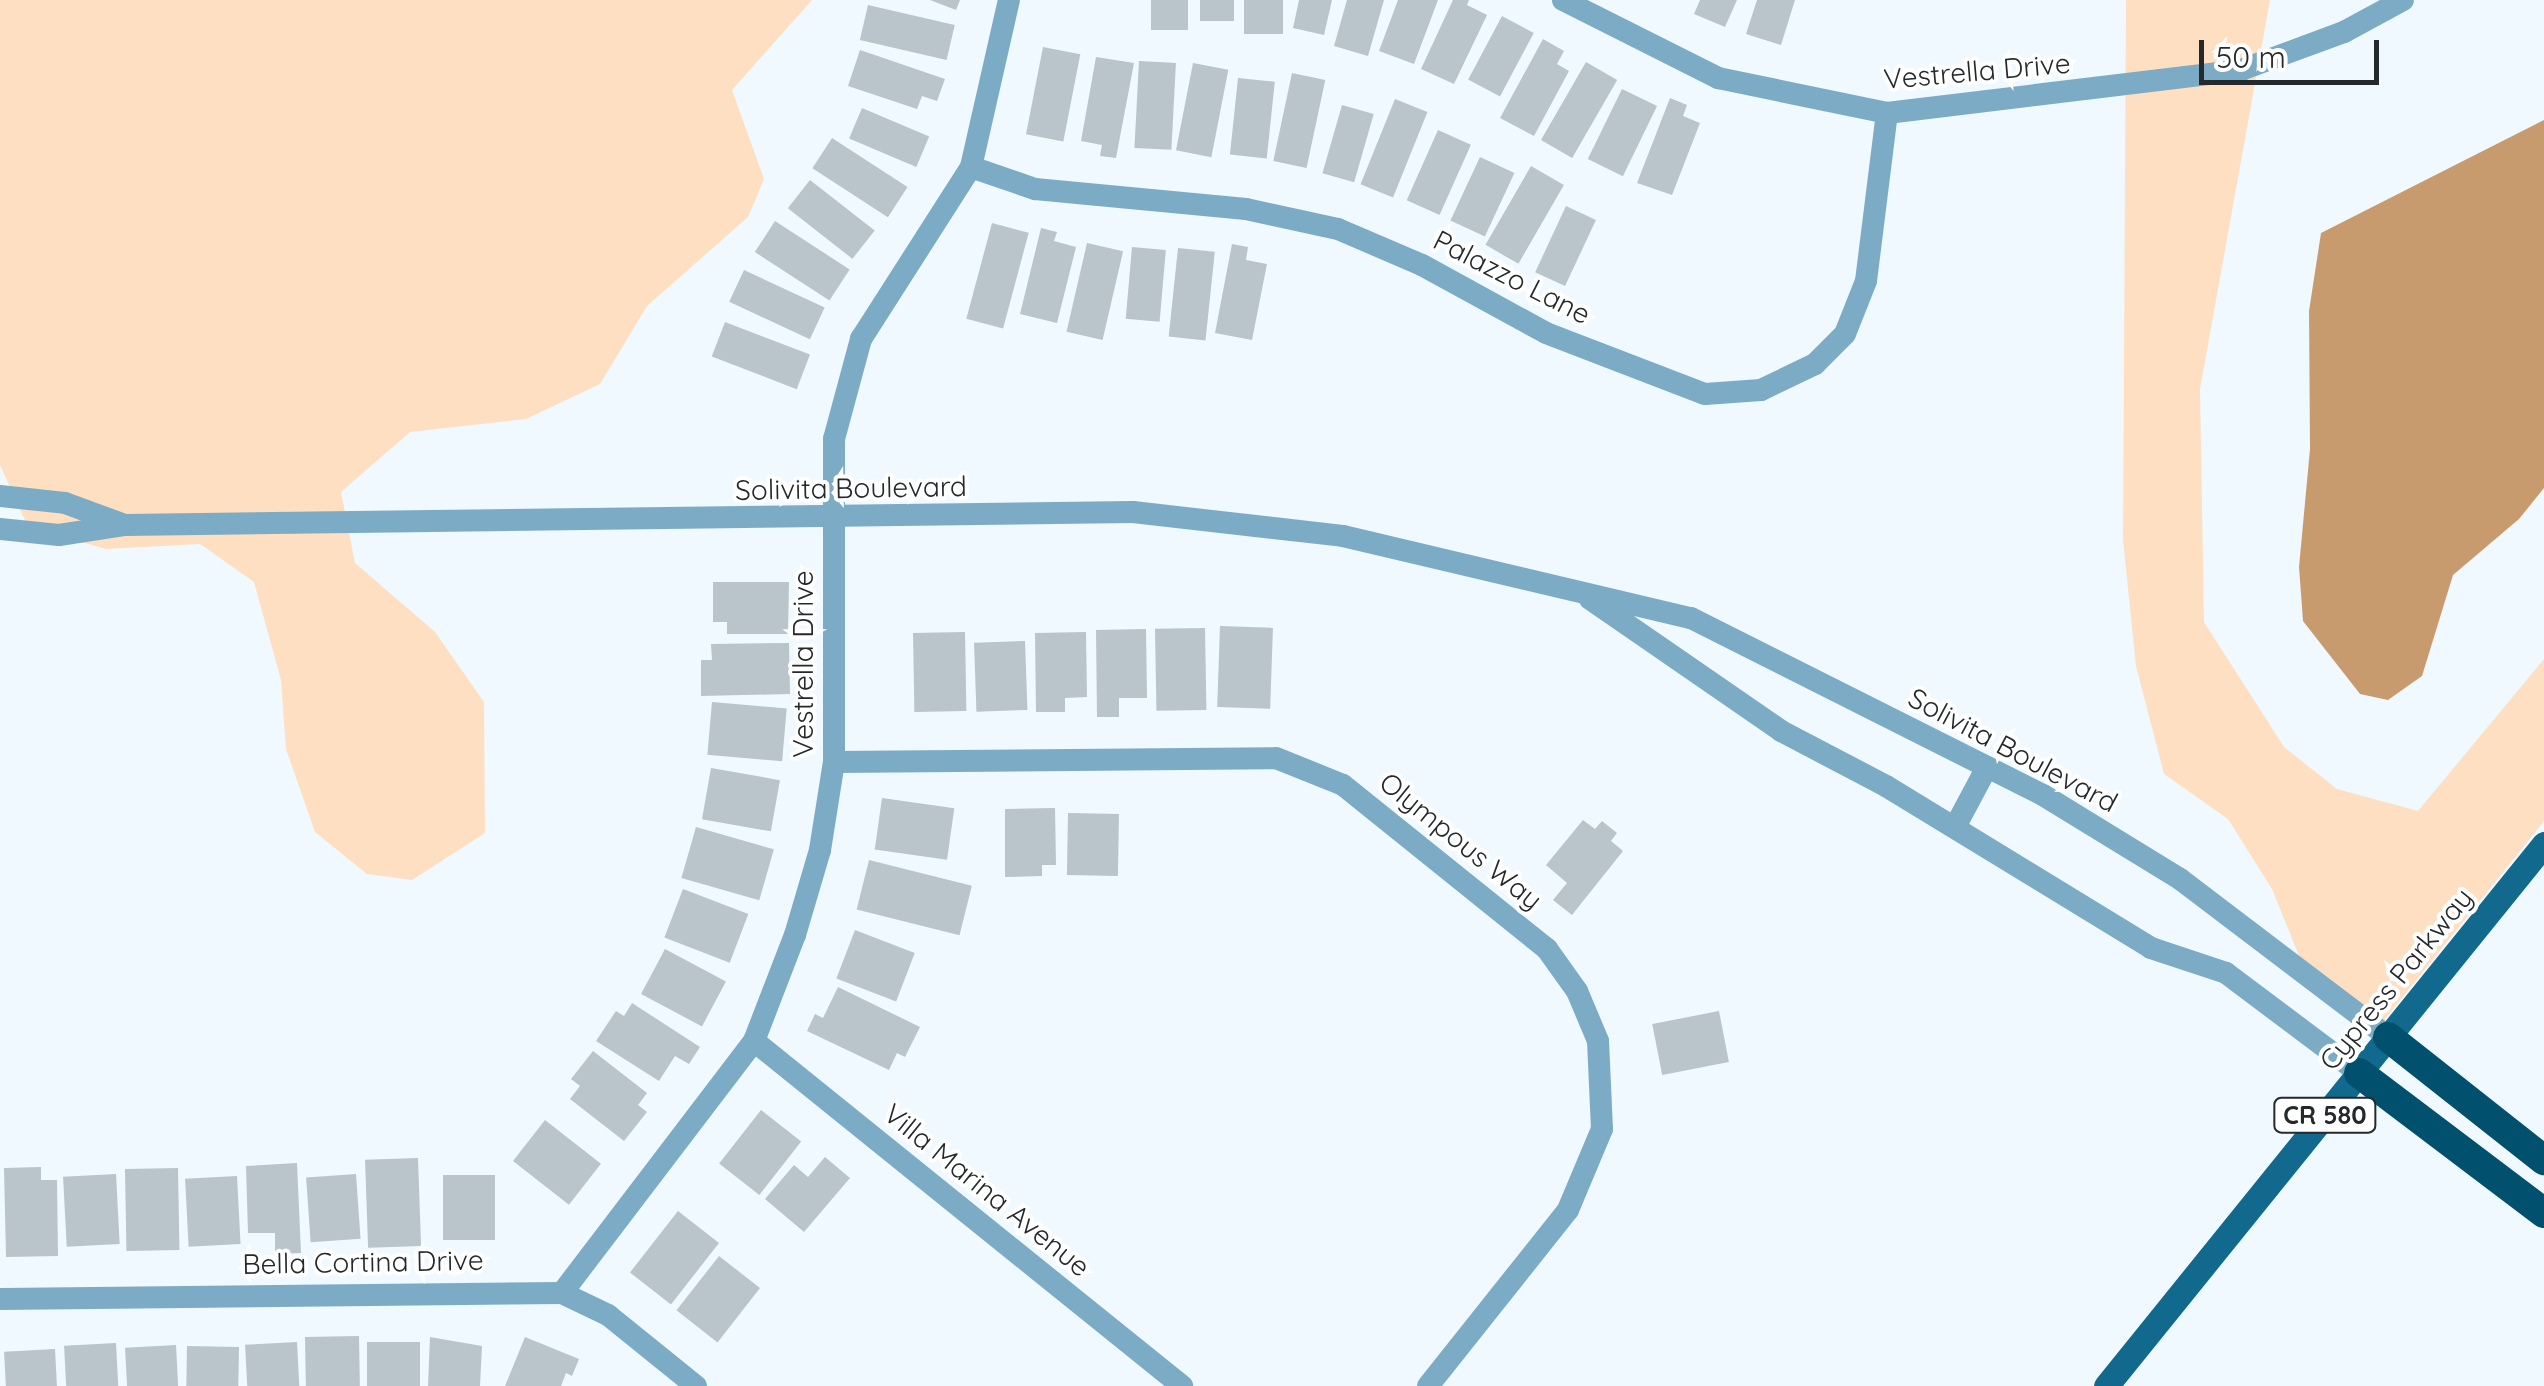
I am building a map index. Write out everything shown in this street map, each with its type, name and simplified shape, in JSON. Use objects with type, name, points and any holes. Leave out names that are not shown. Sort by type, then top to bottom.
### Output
[{"type":"highway","points":[[2388,1037],[2544,1160]]},
{"type":"highway","points":[[2359,1073],[2544,1213]]},
{"type":"main road","name":"Cypress Parkway","points":[[2106,1386],[2544,844]]},
{"type":"street","name":"Vestrella Drive","points":[[562,1292],[754,1040],[820,850],[834,762],[834,438],[861,338],[971,167],[1009,0]]},
{"type":"street","name":"Vestrella Drive","points":[[1563,0],[1718,78],[1887,113],[2241,70],[2344,32],[2403,0]]},
{"type":"street","name":"Palazzo Lane","points":[[971,167],[1035,190],[1246,209],[1338,229],[1422,264],[1546,333],[1705,394],[1724,393],[1779,382],[1815,364],[1845,334],[1866,281],[1887,113]]},
{"type":"street","name":"Solivita Boulevard","points":[[0,496],[65,503],[125,525]]},
{"type":"street","name":"Solivita Boulevard","points":[[0,529],[59,535],[125,525],[1133,512],[1343,536],[1571,586],[1691,618],[1987,766],[2180,879],[2388,1037]]},
{"type":"street","name":"Solivita Boulevard","points":[[1571,586],[1781,731],[1956,827],[2151,948],[2226,972],[2359,1073]]},
{"type":"street","name":"Olympous Way","points":[[834,762],[1276,758],[1344,785],[1547,948],[1577,991],[1598,1041],[1602,1129],[1568,1210],[1428,1386]]},
{"type":"street","points":[[1956,827],[1987,766]]},
{"type":"street","name":"Villa Marina Avenue","points":[[754,1040],[1182,1386]]},
{"type":"street","name":"Bella Cortina Drive","points":[[0,1300],[562,1292],[608,1315],[696,1386]]},
{"type":"shaded area","points":[[0,0],[812,0],[732,90],[764,179],[748,217],[647,306],[600,384],[526,419],[410,432],[341,492],[355,563],[435,632],[484,702],[485,833],[412,880],[367,874],[315,832],[286,749],[281,680],[254,582],[200,544],[106,549],[28,527],[0,465]]},
{"type":"shaded area","points":[[2126,0],[2270,0],[2200,389],[2204,622],[2284,747],[2337,789],[2418,811],[2544,659],[2544,821],[2377,1029],[2304,968],[2272,889],[2228,819],[2164,774],[2136,666],[2123,540]]},
{"type":"shaded area","points":[[2544,120],[2544,488],[2519,519],[2453,575],[2422,676],[2388,700],[2360,694],[2303,621],[2299,567],[2310,449],[2309,311],[2321,233]]},
{"type":"building","points":[[930,0],[960,0],[956,10]]},
{"type":"building","points":[[1151,0],[1188,0],[1188,30],[1151,30]]},
{"type":"building","points":[[1200,0],[1234,0],[1234,21],[1200,21]]},
{"type":"building","points":[[1244,0],[1283,0],[1283,34],[1244,34]]},
{"type":"building","points":[[1299,0],[1332,0],[1324,35],[1293,28]]},
{"type":"building","points":[[1347,0],[1384,0],[1368,56],[1334,46]]},
{"type":"building","points":[[1398,0],[1438,0],[1414,64],[1379,51]]},
{"type":"building","points":[[1453,0],[1469,0],[1467,5],[1487,15],[1454,84],[1421,69]]},
{"type":"building","points":[[1700,0],[1737,0],[1725,27],[1694,14]]},
{"type":"building","points":[[1757,0],[1795,0],[1781,45],[1746,34]]},
{"type":"building","points":[[868,5],[955,25],[947,60],[860,40]]},
{"type":"building","points":[[1502,16],[1534,33],[1500,96],[1468,80]]},
{"type":"building","points":[[1543,39],[1564,51],[1557,64],[1569,71],[1534,136],[1500,118]]},
{"type":"building","points":[[1043,47],[1080,54],[1063,142],[1026,134]]},
{"type":"building","points":[[860,50],[945,79],[937,101],[922,96],[917,109],[848,86]]},
{"type":"building","points":[[1096,57],[1134,63],[1116,158],[1100,156],[1102,145],[1081,141]]},
{"type":"building","points":[[1139,61],[1176,63],[1171,150],[1134,148]]},
{"type":"building","points":[[1586,62],[1617,80],[1572,158],[1541,140]]},
{"type":"building","points":[[1193,63],[1228,70],[1211,157],[1176,150]]},
{"type":"building","points":[[1292,73],[1325,80],[1307,168],[1273,161]]},
{"type":"building","points":[[1238,78],[1275,82],[1267,158],[1230,155]]},
{"type":"building","points":[[1622,89],[1657,106],[1623,176],[1588,159]]},
{"type":"building","points":[[1670,98],[1687,105],[1683,116],[1700,123],[1672,195],[1637,183]]},
{"type":"building","points":[[1395,99],[1427,112],[1393,197],[1361,184]]},
{"type":"building","points":[[1342,105],[1374,114],[1354,182],[1322,173]]},
{"type":"building","points":[[862,108],[929,137],[916,167],[849,138]]},
{"type":"building","points":[[1438,130],[1471,145],[1440,215],[1407,200]]},
{"type":"building","points":[[832,138],[907,187],[888,217],[812,168]]},
{"type":"building","points":[[1480,157],[1514,173],[1485,237],[1450,220]]},
{"type":"building","points":[[1531,166],[1564,185],[1518,264],[1486,245]]},
{"type":"building","points":[[810,180],[875,230],[852,259],[788,208]]},
{"type":"building","points":[[1566,206],[1596,220],[1565,286],[1535,272]]},
{"type":"building","points":[[775,221],[850,269],[829,301],[755,252]]},
{"type":"building","points":[[992,223],[1029,233],[1003,328],[966,319]]},
{"type":"building","points":[[1041,228],[1057,232],[1054,241],[1076,247],[1057,323],[1020,314]]},
{"type":"building","points":[[1087,243],[1123,251],[1103,340],[1067,332]]},
{"type":"building","points":[[1232,244],[1248,247],[1246,260],[1267,264],[1252,340],[1215,333]]},
{"type":"building","points":[[1132,247],[1166,250],[1160,322],[1126,319]]},
{"type":"building","points":[[1178,248],[1215,252],[1205,340],[1169,337]]},
{"type":"building","points":[[744,270],[825,308],[810,339],[729,302]]},
{"type":"building","points":[[725,322],[810,355],[797,389],[712,357]]},
{"type":"building","points":[[713,582],[789,582],[788,634],[727,634],[727,622],[713,622]]},
{"type":"building","points":[[1220,626],[1273,628],[1270,709],[1217,707]]},
{"type":"building","points":[[1205,628],[1206,710],[1156,711],[1155,629]]},
{"type":"building","points":[[1146,629],[1147,698],[1119,698],[1119,717],[1097,717],[1096,630]]},
{"type":"building","points":[[965,632],[966,711],[914,712],[913,633]]},
{"type":"building","points":[[1086,632],[1087,697],[1065,698],[1065,712],[1036,712],[1035,633]]},
{"type":"building","points":[[1025,641],[1027,710],[976,712],[974,643]]},
{"type":"building","points":[[789,643],[790,694],[701,696],[701,660],[712,660],[711,644]]},
{"type":"building","points":[[712,702],[787,709],[782,761],[707,755]]},
{"type":"building","points":[[711,768],[780,780],[771,831],[702,819]]},
{"type":"building","points":[[882,798],[954,808],[947,860],[875,849]]},
{"type":"building","points":[[1055,808],[1056,865],[1042,865],[1042,876],[1005,877],[1005,809]]},
{"type":"building","points":[[1068,813],[1119,814],[1118,876],[1067,875]]},
{"type":"building","points":[[1583,820],[1595,829],[1602,821],[1617,833],[1611,841],[1623,851],[1572,915],[1553,900],[1567,883],[1546,865]]},
{"type":"building","points":[[696,827],[774,849],[759,900],[681,878]]},
{"type":"building","points":[[869,860],[972,886],[960,935],[857,909]]},
{"type":"building","points":[[683,889],[748,914],[730,963],[664,938]]},
{"type":"building","points":[[855,930],[915,953],[896,1001],[836,979]]},
{"type":"building","points":[[665,949],[726,981],[702,1026],[641,994]]},
{"type":"building","points":[[838,987],[920,1027],[905,1057],[897,1053],[889,1070],[807,1031],[815,1014],[823,1018]]},
{"type":"building","points":[[632,1003],[700,1047],[689,1064],[675,1056],[659,1081],[596,1041],[616,1011],[624,1016]]},
{"type":"building","points":[[1719,1011],[1729,1062],[1662,1075],[1652,1024]]},
{"type":"building","points":[[593,1051],[647,1093],[638,1105],[647,1112],[624,1141],[570,1099],[580,1086],[571,1079]]},
{"type":"building","points":[[761,1110],[801,1141],[759,1195],[719,1164]]},
{"type":"building","points":[[545,1120],[601,1164],[569,1205],[513,1161]]},
{"type":"building","points":[[825,1157],[850,1178],[804,1232],[765,1199],[794,1165],[808,1177]]},
{"type":"building","points":[[418,1158],[421,1246],[368,1248],[365,1160]]},
{"type":"building","points":[[297,1163],[301,1253],[275,1254],[275,1233],[248,1233],[246,1166]]},
{"type":"building","points":[[41,1167],[41,1180],[57,1180],[58,1256],[6,1257],[4,1168]]},
{"type":"building","points":[[178,1168],[179,1250],[126,1251],[125,1169]]},
{"type":"building","points":[[116,1174],[120,1244],[67,1247],[63,1177]]},
{"type":"building","points":[[356,1174],[361,1239],[311,1242],[306,1177]]},
{"type":"building","points":[[443,1175],[495,1175],[495,1240],[443,1240]]},
{"type":"building","points":[[237,1176],[241,1244],[189,1247],[185,1179]]},
{"type":"building","points":[[678,1211],[719,1243],[671,1304],[630,1272]]},
{"type":"building","points":[[719,1256],[760,1288],[717,1342],[677,1310]]},
{"type":"building","points":[[359,1336],[360,1386],[306,1386],[305,1337]]},
{"type":"building","points":[[430,1337],[482,1346],[480,1386],[428,1386]]},
{"type":"building","points":[[525,1337],[579,1359],[572,1376],[566,1373],[561,1386],[505,1386]]},
{"type":"building","points":[[297,1342],[299,1386],[247,1386],[245,1345]]},
{"type":"building","points":[[367,1342],[420,1342],[420,1386],[367,1386]]},
{"type":"building","points":[[116,1343],[118,1386],[66,1386],[64,1346]]},
{"type":"building","points":[[176,1345],[178,1386],[127,1386],[125,1348]]},
{"type":"building","points":[[187,1346],[239,1347],[238,1386],[186,1386]]},
{"type":"building","points":[[55,1349],[57,1386],[6,1386],[4,1352]]}]
